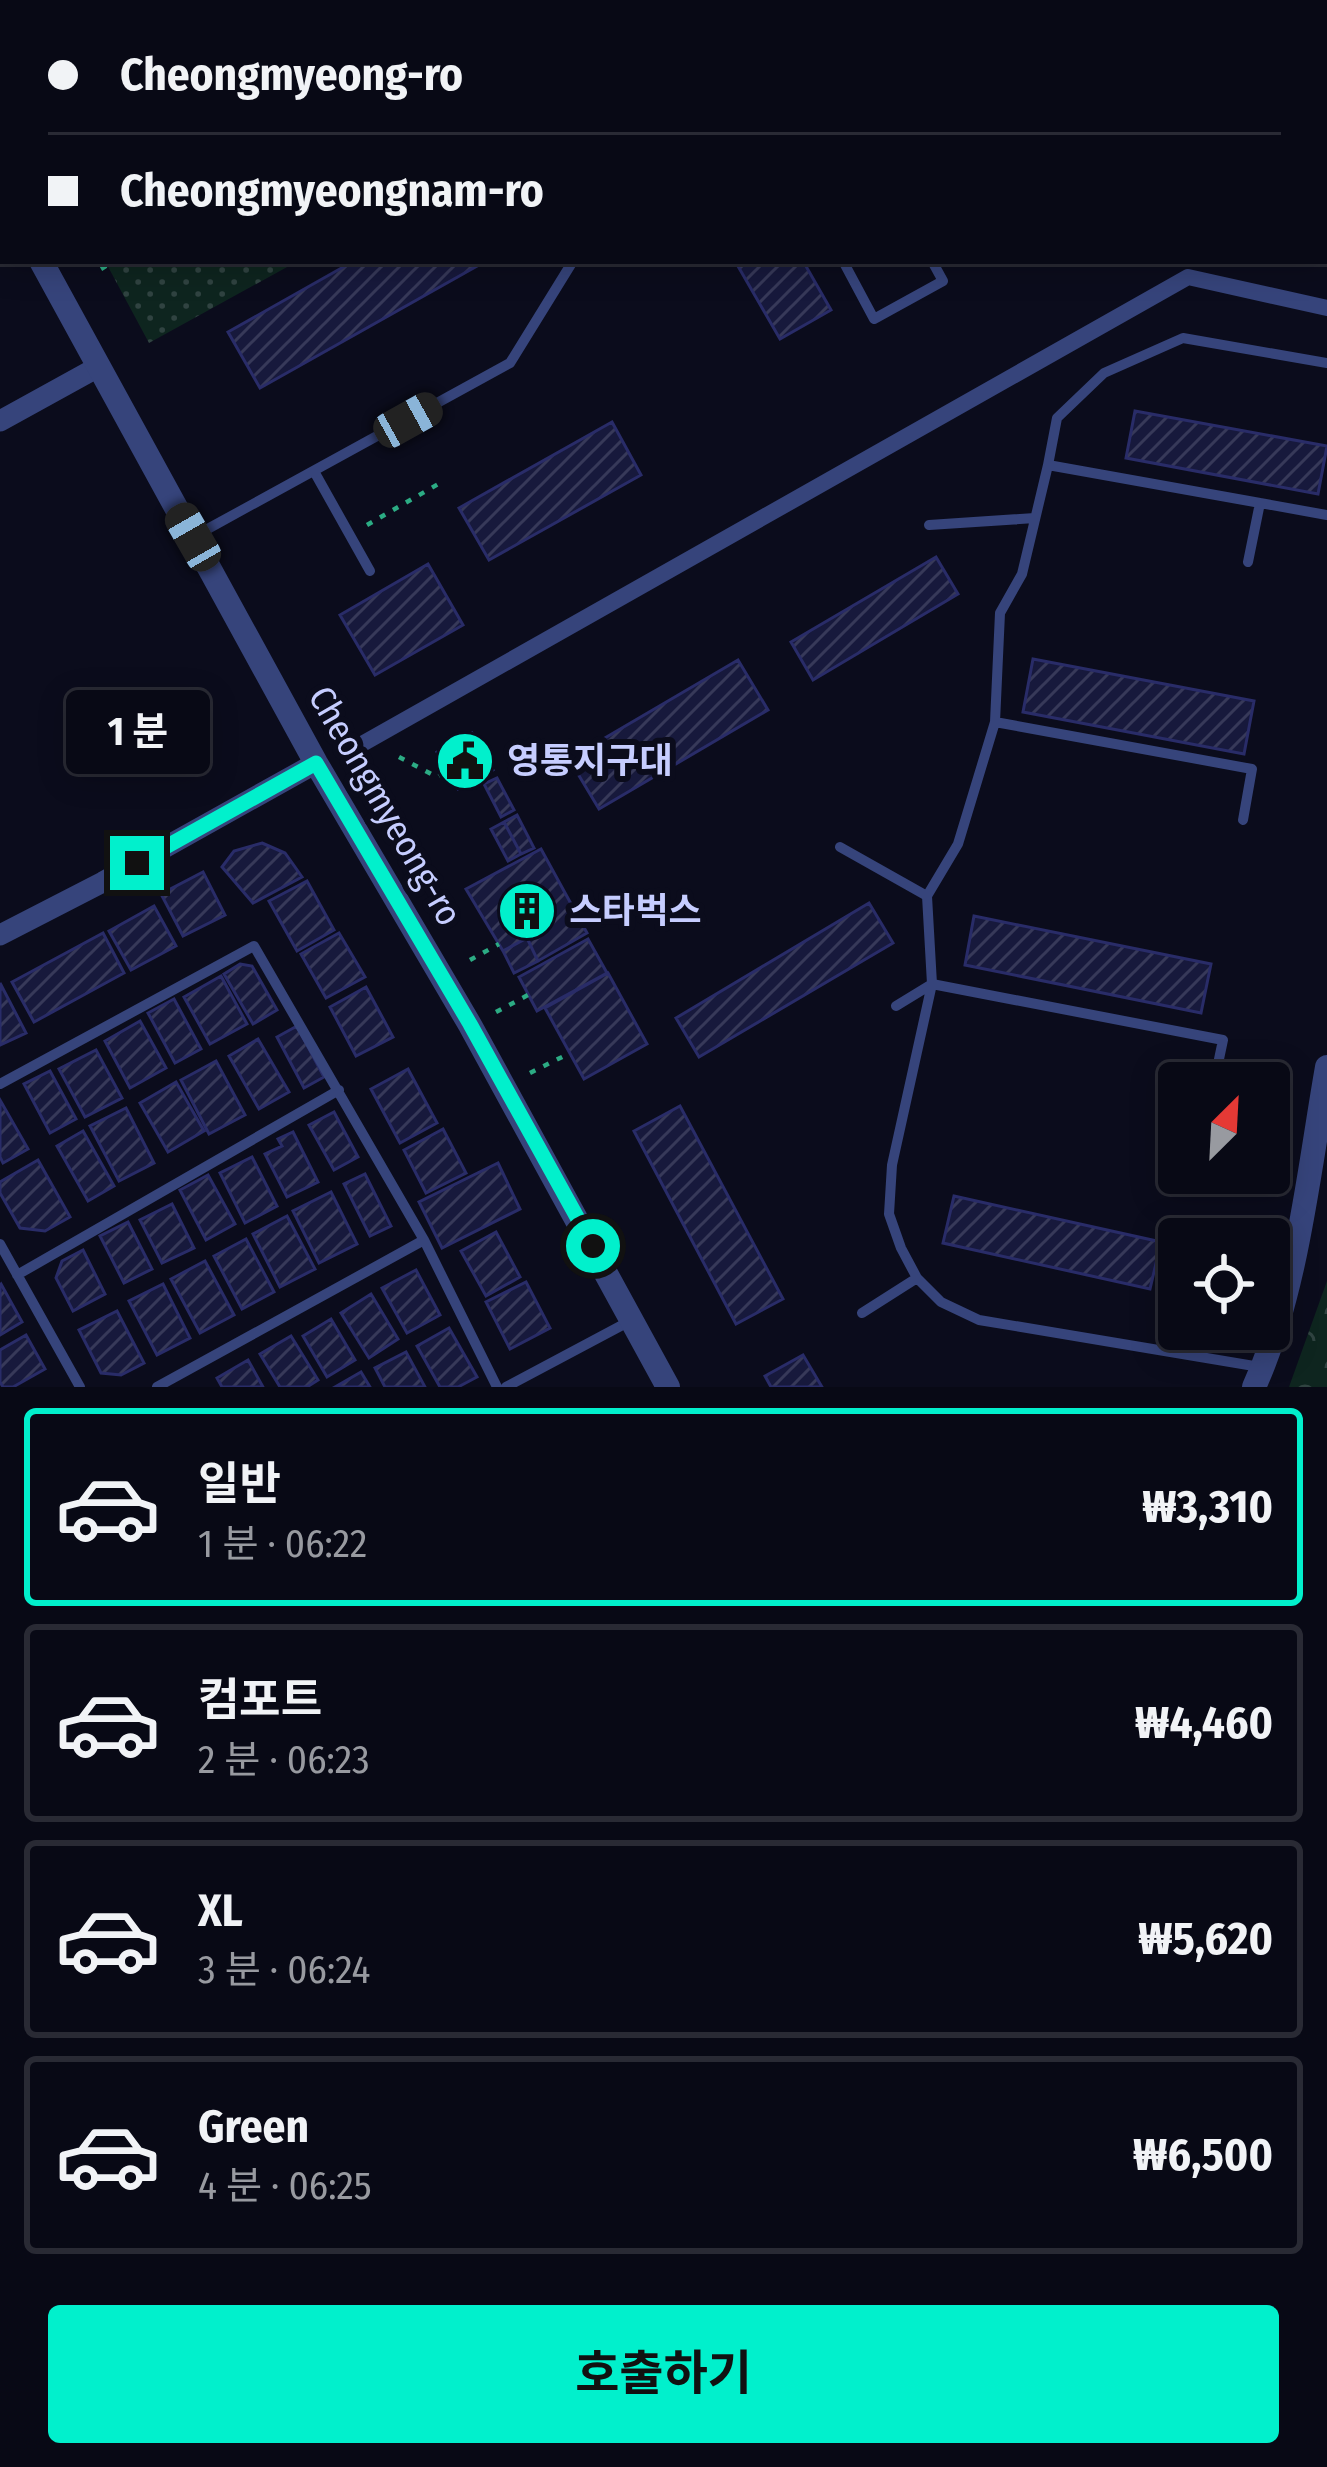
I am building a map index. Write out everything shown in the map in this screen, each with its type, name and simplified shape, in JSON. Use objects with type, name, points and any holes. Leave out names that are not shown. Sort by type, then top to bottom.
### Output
[{"type":"street","name":"Cheongmyeong-ro","points":[[43,264],[316,763],[470,1024],[668,1387]]},
{"type":"street","points":[[355,748],[1184,269],[1327,308]]},
{"type":"street","points":[[0,421],[98,367]]},
{"type":"street","points":[[0,935],[316,763]]},
{"type":"street","points":[[1258,1377],[1286,1288],[1327,1067]]},
{"type":"lane","points":[[193,537],[510,363],[570,264]]},
{"type":"lane","points":[[845,264],[874,319],[943,280],[934,264]]},
{"type":"lane","points":[[1258,1377],[979,1320],[941,1302],[917,1278],[901,1248],[889,1214],[892,1165],[932,984],[927,896],[958,844],[995,722],[1000,613],[1022,574],[1058,418],[1104,373],[1183,338],[1327,363]]},
{"type":"lane","points":[[1048,465],[1327,515]]},
{"type":"lane","points":[[315,472],[370,571]]},
{"type":"lane","points":[[1248,562],[1259,503]]},
{"type":"lane","points":[[929,525],[1035,518]]},
{"type":"lane","points":[[995,722],[1252,770],[1243,820]]},
{"type":"lane","points":[[840,847],[927,896]]},
{"type":"lane","points":[[0,1084],[254,946],[424,1240],[501,1387],[633,1319]]},
{"type":"lane","points":[[896,1006],[932,984],[1223,1040],[1218,1062]]},
{"type":"lane","points":[[17,1275],[339,1090]]},
{"type":"lane","points":[[158,1387],[424,1240]]},
{"type":"lane","points":[[0,1244],[80,1387]]},
{"type":"lane","points":[[862,1313],[917,1278]]},
{"type":"path","points":[[101,269],[109,264]]},
{"type":"path","points":[[350,535],[440,483]]},
{"type":"path","points":[[399,757],[437,778],[447,771]]},
{"type":"path","points":[[470,960],[499,944]]},
{"type":"path","points":[[496,1012],[528,995]]},
{"type":"path","points":[[530,1073],[570,1053]]},
{"type":"green space","points":[[107,264],[293,264],[149,343]]},
{"type":"green space","points":[[1327,1281],[1327,1387],[1289,1387]]},
{"type":"building","points":[[349,264],[481,264],[260,388],[228,332]]},
{"type":"building","points":[[737,264],[805,264],[831,310],[780,339]]},
{"type":"building","points":[[1135,411],[1327,446],[1318,494],[1126,458]]},
{"type":"building","points":[[612,422],[641,475],[489,560],[459,508]]},
{"type":"building","points":[[936,557],[958,594],[813,680],[791,642]]},
{"type":"building","points":[[428,564],[463,625],[375,675],[340,615]]},
{"type":"building","points":[[1033,659],[1254,701],[1244,754],[1023,712]]},
{"type":"building","points":[[738,660],[768,710],[599,809],[569,759]]},
{"type":"building","name":"영통지구대","points":[[472,733],[493,770],[458,789],[437,752]]},
{"type":"building","points":[[497,778],[514,810],[501,817],[484,784]]},
{"type":"building","points":[[517,815],[534,848],[521,854],[504,822]]},
{"type":"building","points":[[504,822],[521,854],[508,861],[491,829]]},
{"type":"building","points":[[262,843],[285,853],[302,877],[253,903],[222,867],[234,851]]},
{"type":"building","name":"스타벅스","points":[[541,849],[587,933],[538,961],[527,938],[503,951],[466,889]]},
{"type":"building","points":[[203,872],[225,915],[183,936],[161,894]]},
{"type":"building","points":[[307,881],[334,930],[297,951],[269,901]]},
{"type":"building","points":[[869,903],[893,943],[699,1057],[676,1018]]},
{"type":"building","points":[[154,906],[176,946],[131,970],[109,931]]},
{"type":"building","points":[[974,916],[1211,964],[1201,1013],[965,965]]},
{"type":"building","points":[[103,933],[124,973],[34,1022],[12,982]]},
{"type":"building","points":[[339,933],[365,977],[326,998],[301,954]]},
{"type":"building","points":[[527,938],[538,961],[514,973],[503,951]]},
{"type":"building","points":[[588,939],[607,973],[537,1011],[519,977]]},
{"type":"building","points":[[240,964],[252,966],[277,1010],[253,1024],[224,974]]},
{"type":"building","points":[[608,973],[647,1044],[584,1079],[545,1008]]},
{"type":"building","points":[[221,976],[247,1024],[210,1044],[184,997]]},
{"type":"building","points":[[0,983],[26,1033],[0,1045]]},
{"type":"building","points":[[366,987],[393,1037],[356,1056],[330,1007]]},
{"type":"building","points":[[174,999],[201,1049],[175,1063],[148,1013]]},
{"type":"building","points":[[140,1021],[166,1068],[130,1088],[105,1041]]},
{"type":"building","points":[[297,1026],[324,1077],[304,1088],[277,1037]]},
{"type":"building","points":[[258,1039],[289,1092],[259,1109],[229,1056]]},
{"type":"building","points":[[96,1050],[122,1098],[85,1117],[59,1069]]},
{"type":"building","points":[[216,1061],[245,1115],[209,1134],[181,1080]]},
{"type":"building","points":[[408,1069],[437,1123],[400,1143],[371,1089]]},
{"type":"building","points":[[50,1071],[76,1119],[50,1133],[24,1084]]},
{"type":"building","points":[[176,1082],[204,1131],[168,1152],[140,1103]]},
{"type":"building","points":[[0,1100],[28,1149],[3,1163],[0,1157]]},
{"type":"building","points":[[680,1106],[783,1299],[736,1324],[634,1131]]},
{"type":"building","points":[[126,1108],[154,1163],[119,1181],[90,1126]]},
{"type":"building","points":[[334,1112],[358,1157],[334,1170],[309,1125]]},
{"type":"building","points":[[443,1129],[466,1173],[426,1193],[404,1150]]},
{"type":"building","points":[[83,1131],[114,1186],[88,1201],[57,1146]]},
{"type":"building","points":[[293,1132],[318,1182],[287,1197],[265,1154],[282,1146],[278,1139]]},
{"type":"building","points":[[252,1157],[277,1206],[245,1223],[220,1173]]},
{"type":"building","points":[[38,1160],[70,1217],[45,1231],[20,1228],[0,1193],[0,1182]]},
{"type":"building","points":[[498,1163],[520,1209],[442,1248],[419,1202]]},
{"type":"building","points":[[365,1174],[391,1226],[370,1236],[344,1184]]},
{"type":"building","points":[[208,1175],[235,1224],[206,1240],[180,1190]]},
{"type":"building","points":[[331,1192],[357,1244],[319,1263],[293,1211]]},
{"type":"building","points":[[954,1196],[1158,1241],[1158,1255],[1150,1289],[943,1243]]},
{"type":"building","points":[[172,1204],[194,1248],[162,1263],[140,1220]]},
{"type":"building","points":[[287,1216],[315,1269],[280,1287],[253,1234]]},
{"type":"building","points":[[128,1222],[152,1269],[124,1283],[100,1236]]},
{"type":"building","points":[[496,1232],[520,1277],[486,1296],[461,1251]]},
{"type":"building","points":[[246,1239],[274,1292],[242,1309],[214,1256]]},
{"type":"building","points":[[83,1250],[105,1294],[73,1311],[56,1278],[62,1261]]},
{"type":"building","points":[[205,1261],[234,1315],[200,1333],[171,1279]]},
{"type":"building","points":[[416,1270],[440,1315],[407,1333],[382,1288]]},
{"type":"building","points":[[526,1282],[550,1328],[510,1349],[486,1302]]},
{"type":"building","points":[[163,1284],[190,1338],[157,1355],[129,1301]]},
{"type":"building","points":[[0,1285],[22,1322],[0,1335]]},
{"type":"building","points":[[371,1294],[398,1339],[369,1358],[341,1313]]},
{"type":"building","points":[[117,1311],[144,1363],[121,1375],[101,1373],[79,1330]]},
{"type":"building","points":[[331,1319],[355,1360],[327,1377],[303,1336]]},
{"type":"building","points":[[449,1328],[477,1377],[458,1387],[440,1387],[417,1346]]},
{"type":"building","points":[[26,1335],[45,1369],[13,1387],[3,1387],[0,1350]]},
{"type":"building","points":[[291,1336],[318,1380],[307,1387],[280,1387],[260,1354]]},
{"type":"building","points":[[406,1352],[425,1387],[385,1387],[375,1368]]},
{"type":"building","points":[[803,1355],[822,1387],[771,1387],[765,1376]]},
{"type":"building","points":[[248,1360],[263,1387],[222,1387],[217,1378]]},
{"type":"building","points":[[361,1372],[370,1387],[335,1387]]},
{"type":"place","name":"영통지구대","points":[[465,761]]},
{"type":"place","name":"스타벅스","points":[[527,911]]},
{"type":"route","points":[[137,863],[316,763],[470,1024],[593,1246]]}]
